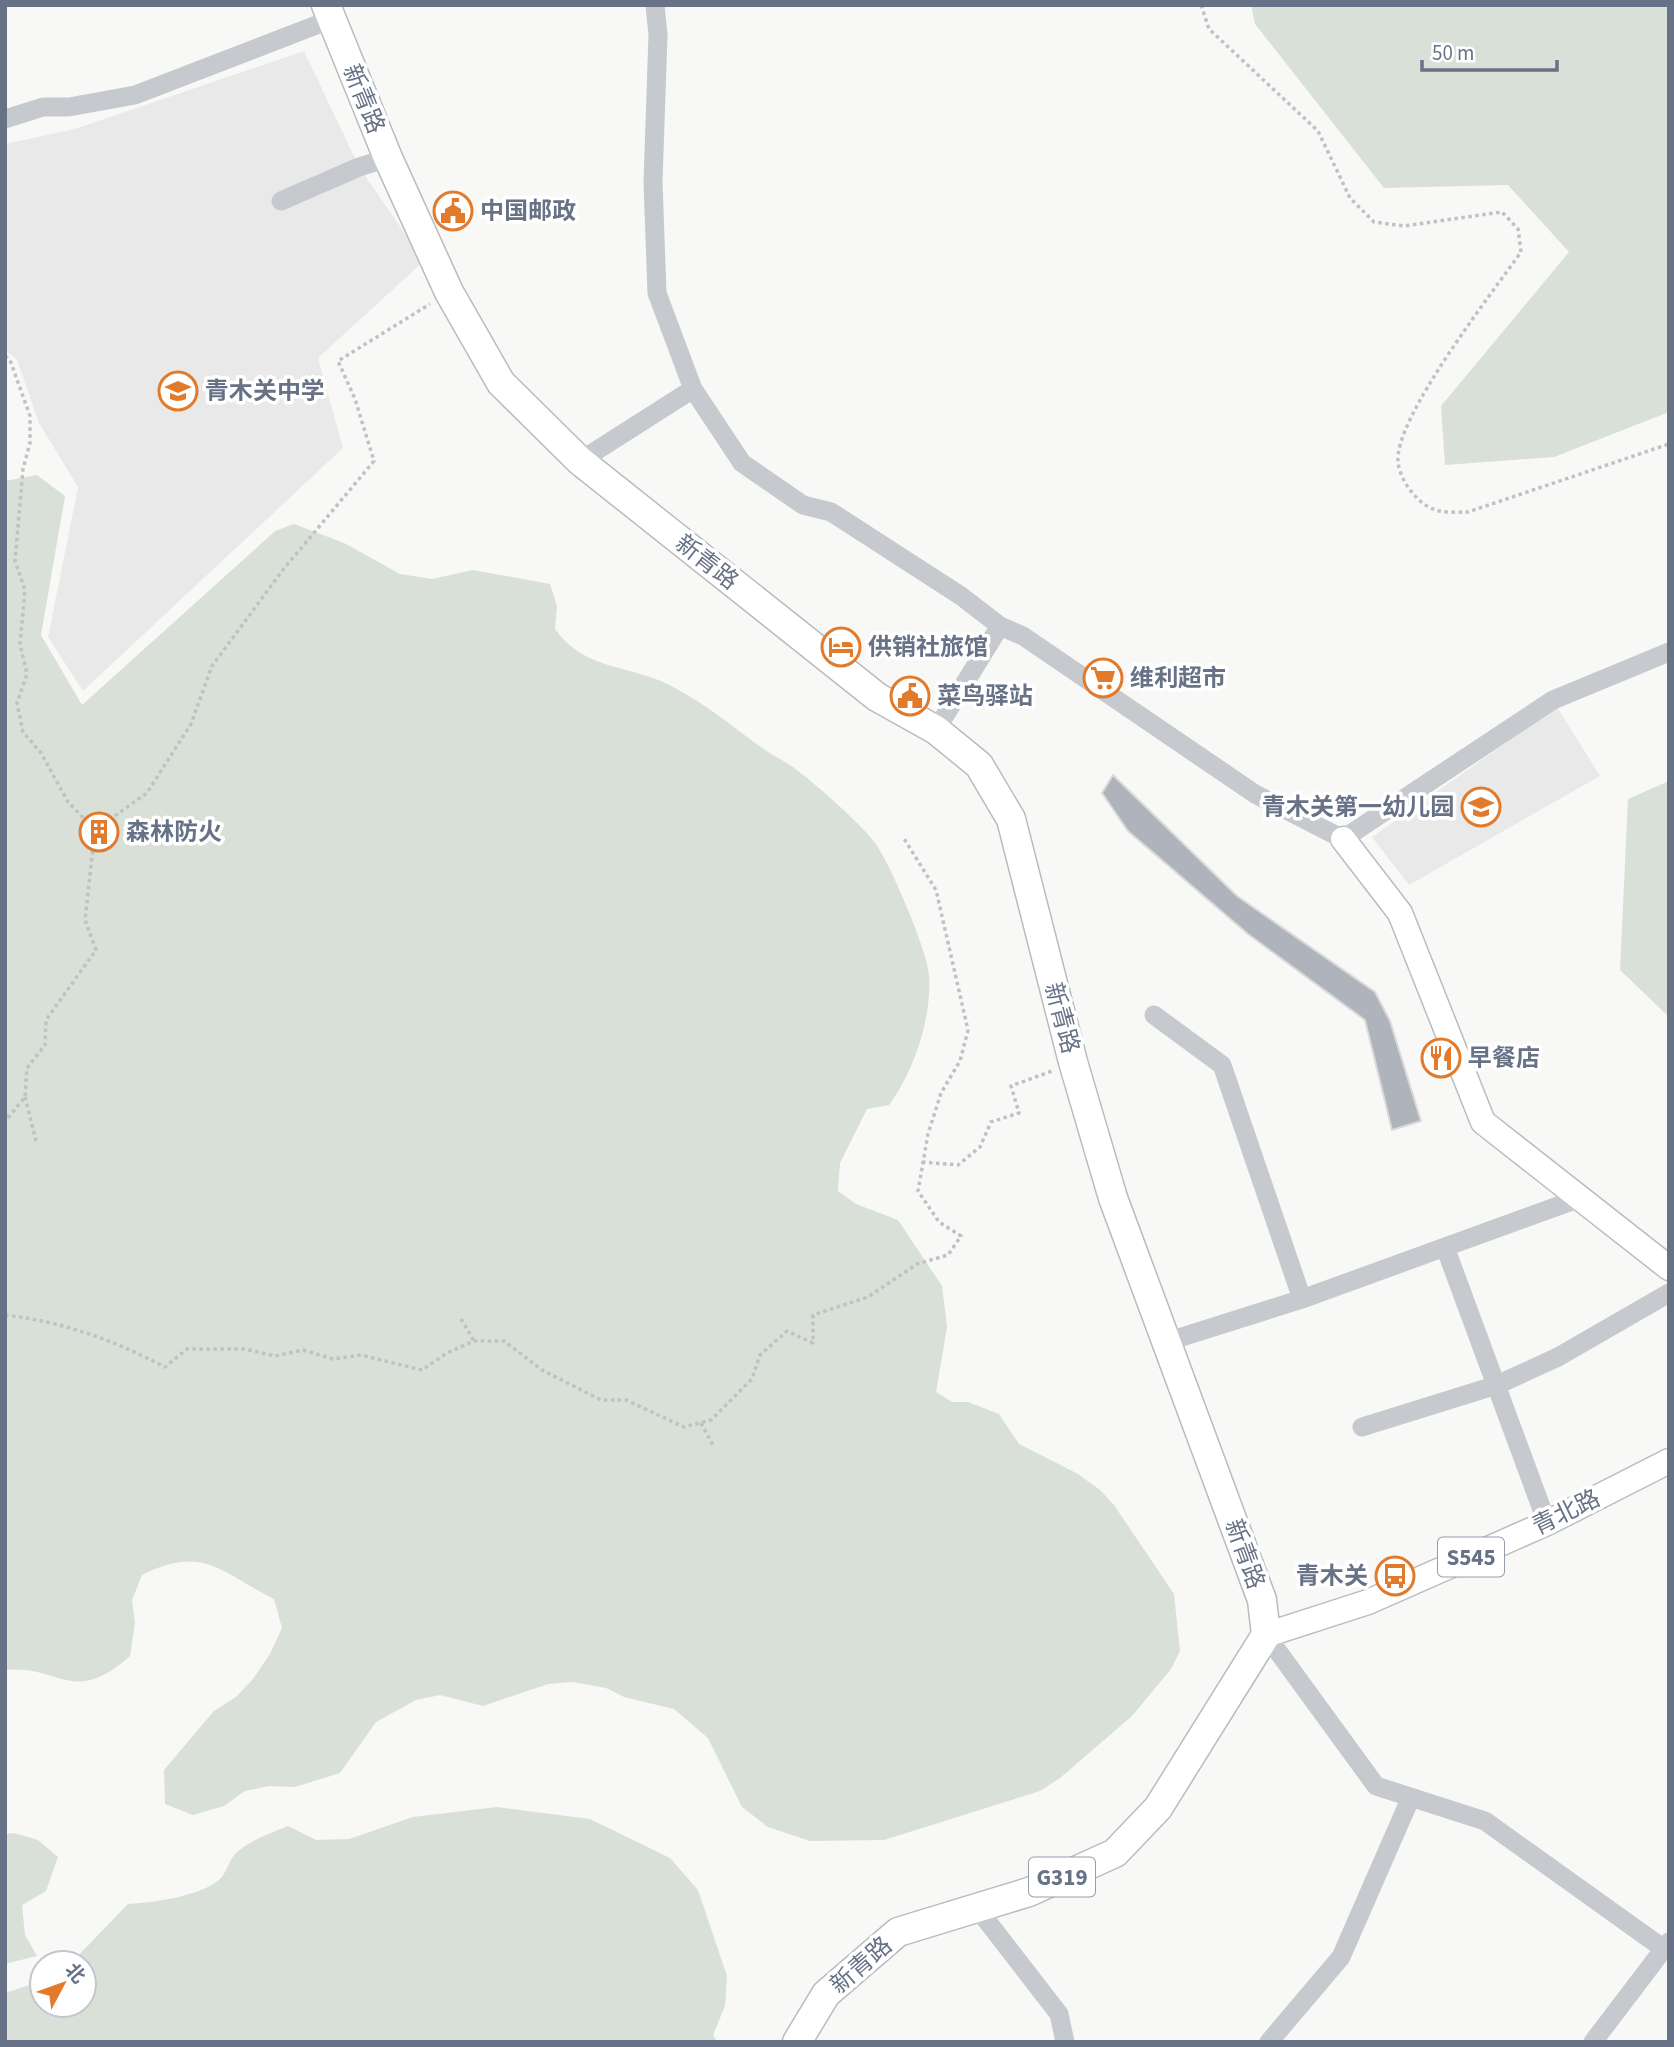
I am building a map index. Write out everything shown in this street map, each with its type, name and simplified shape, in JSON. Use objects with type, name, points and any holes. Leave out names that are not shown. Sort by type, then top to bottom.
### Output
[{"type":"highway","name":"新青路","points":[[329,12],[388,158],[449,292],[501,383],[580,461],[877,697],[936,730],[979,765],[1011,819],[1073,1062],[1113,1198],[1262,1600],[1266,1635],[1158,1808],[1115,1853],[1029,1892],[898,1933],[826,1994],[797,2042]]},
{"type":"main road","points":[[1343,839],[1400,913],[1483,1122],[1669,1268]]},
{"type":"main road","name":"青北路","points":[[1266,1635],[1368,1602],[1547,1523],[1669,1461]]},
{"type":"street","points":[[655,5],[659,35],[653,182],[657,293],[693,389],[742,463],[803,505],[831,512],[961,596],[1000,626],[1023,636],[1255,794],[1343,839],[1553,700],[1669,652]]},
{"type":"street","points":[[5,119],[43,107],[69,107],[135,95],[329,12]]},
{"type":"street","points":[[281,201],[359,167],[388,158]]},
{"type":"street","points":[[580,461],[693,389]]},
{"type":"street","points":[[936,730],[1000,626]]},
{"type":"street","points":[[1154,1015],[1222,1065],[1302,1299]]},
{"type":"street","points":[[1166,1342],[1302,1299],[1580,1198]]},
{"type":"street","points":[[1445,1247],[1547,1523]]},
{"type":"street","points":[[1362,1427],[1497,1385],[1558,1357],[1669,1293]]},
{"type":"street","points":[[1266,1635],[1376,1786],[1485,1821],[1666,1945],[1593,2042]]},
{"type":"street","points":[[1269,2042],[1341,1958],[1411,1797]]},
{"type":"street","points":[[977,1908],[1059,2014],[1065,2042]]},
{"type":"path","points":[[1201,5],[1209,29],[1318,131],[1350,198],[1374,222],[1404,226],[1502,212],[1518,229],[1521,252],[1405,426],[1398,462],[1410,492],[1435,510],[1468,512],[1669,444]]},
{"type":"path","points":[[36,1141],[25,1097],[27,1068],[45,1045],[46,1020],[96,950],[85,920],[95,830],[147,793],[191,724],[212,666],[282,571],[374,461],[355,399],[338,361],[449,292]]},
{"type":"path","points":[[5,356],[10,360],[30,416],[30,443],[23,469],[15,561],[25,590],[20,644],[27,674],[17,703],[23,732],[41,753],[68,802],[95,830]]},
{"type":"path","points":[[5,1315],[79,1328],[121,1344],[165,1367],[187,1349],[245,1349],[275,1356],[303,1350],[332,1359],[362,1355],[422,1370],[447,1353],[474,1341],[504,1341],[542,1370],[601,1400],[626,1401],[684,1427],[711,1420],[752,1379],[760,1354],[787,1331],[813,1343],[813,1315],[868,1297],[917,1264],[948,1255],[961,1236],[939,1222],[918,1191],[922,1162],[941,1093],[960,1061],[968,1030],[936,890],[903,837]]},
{"type":"path","points":[[922,1162],[958,1165],[980,1147],[991,1122],[1019,1112],[1012,1086],[1073,1062]]},
{"type":"path","points":[[5,1114],[7,1119],[25,1097]]},
{"type":"path","points":[[461,1319],[474,1341]]},
{"type":"path","points":[[701,1423],[714,1447]]},
{"type":"shaded area","points":[[1251,5],[1669,5],[1669,412],[1554,457],[1445,465],[1441,406],[1569,252],[1508,185],[1384,188],[1255,24]]},
{"type":"shaded area","name":"青木关中学","points":[[304,51],[359,167],[424,261],[318,358],[343,448],[83,691],[48,637],[78,487],[39,423],[17,360],[5,350],[5,144],[75,129]]},
{"type":"shaded area","points":[[37,475],[65,496],[41,635],[82,705],[275,531],[294,524],[344,543],[400,574],[432,579],[473,570],[550,584],[557,606],[555,629],[568,643],[595,660],[659,680],[697,701],[807,778],[850,816],[875,843],[898,887],[922,947],[929,975],[928,1009],[920,1043],[898,1091],[889,1105],[867,1109],[840,1163],[838,1191],[856,1204],[898,1220],[942,1286],[947,1327],[936,1392],[952,1402],[968,1402],[999,1414],[1019,1444],[1078,1474],[1100,1490],[1114,1505],[1174,1594],[1180,1651],[1171,1669],[1132,1716],[1060,1778],[1040,1791],[884,1840],[810,1841],[768,1827],[742,1807],[708,1738],[674,1709],[624,1697],[606,1688],[573,1682],[548,1684],[483,1706],[440,1695],[416,1700],[376,1722],[340,1773],[295,1787],[269,1786],[245,1791],[224,1806],[193,1815],[165,1804],[164,1770],[214,1711],[236,1697],[253,1679],[270,1654],[282,1628],[274,1599],[225,1572],[197,1562],[163,1566],[142,1575],[132,1600],[135,1623],[130,1656],[110,1671],[80,1682],[24,1670],[5,1670],[5,481]]},
{"type":"shaded area","name":"青木关第一幼儿园","points":[[1557,707],[1600,776],[1409,885],[1372,837]]},
{"type":"shaded area","points":[[1669,781],[1669,1017],[1620,970],[1628,799]]},
{"type":"shaded area","points":[[497,1807],[590,1819],[670,1858],[698,1890],[727,1976],[725,2006],[713,2035],[717,2042],[5,2042],[5,1993],[28,1986],[28,2019],[98,2019],[98,1949],[85,1949],[128,1904],[177,1897],[203,1890],[221,1878],[235,1854],[246,1845],[288,1826],[316,1840],[349,1839],[413,1817]]},
{"type":"shaded area","points":[[14,1833],[38,1840],[58,1857],[46,1891],[22,1905],[25,1935],[33,1949],[28,1949],[28,1958],[5,1964],[5,1834]]},
{"type":"building","points":[[1113,775],[1237,896],[1375,992],[1390,1021],[1421,1121],[1392,1130],[1365,1020],[1248,934],[1128,831],[1102,793]]},
{"type":"place","name":"中国邮政","points":[[453,211]]},
{"type":"place","name":"青木关中学","points":[[178,391]]},
{"type":"place","name":"供销社旅馆","points":[[841,647]]},
{"type":"place","name":"维利超市","points":[[1103,678]]},
{"type":"place","name":"菜鸟驿站","points":[[910,696]]},
{"type":"place","name":"青木关第一幼儿园","points":[[1481,807]]},
{"type":"place","name":"森林防火","points":[[99,832]]},
{"type":"place","name":"早餐店","points":[[1441,1058]]},
{"type":"place","name":"青木关","points":[[1395,1576]]}]
